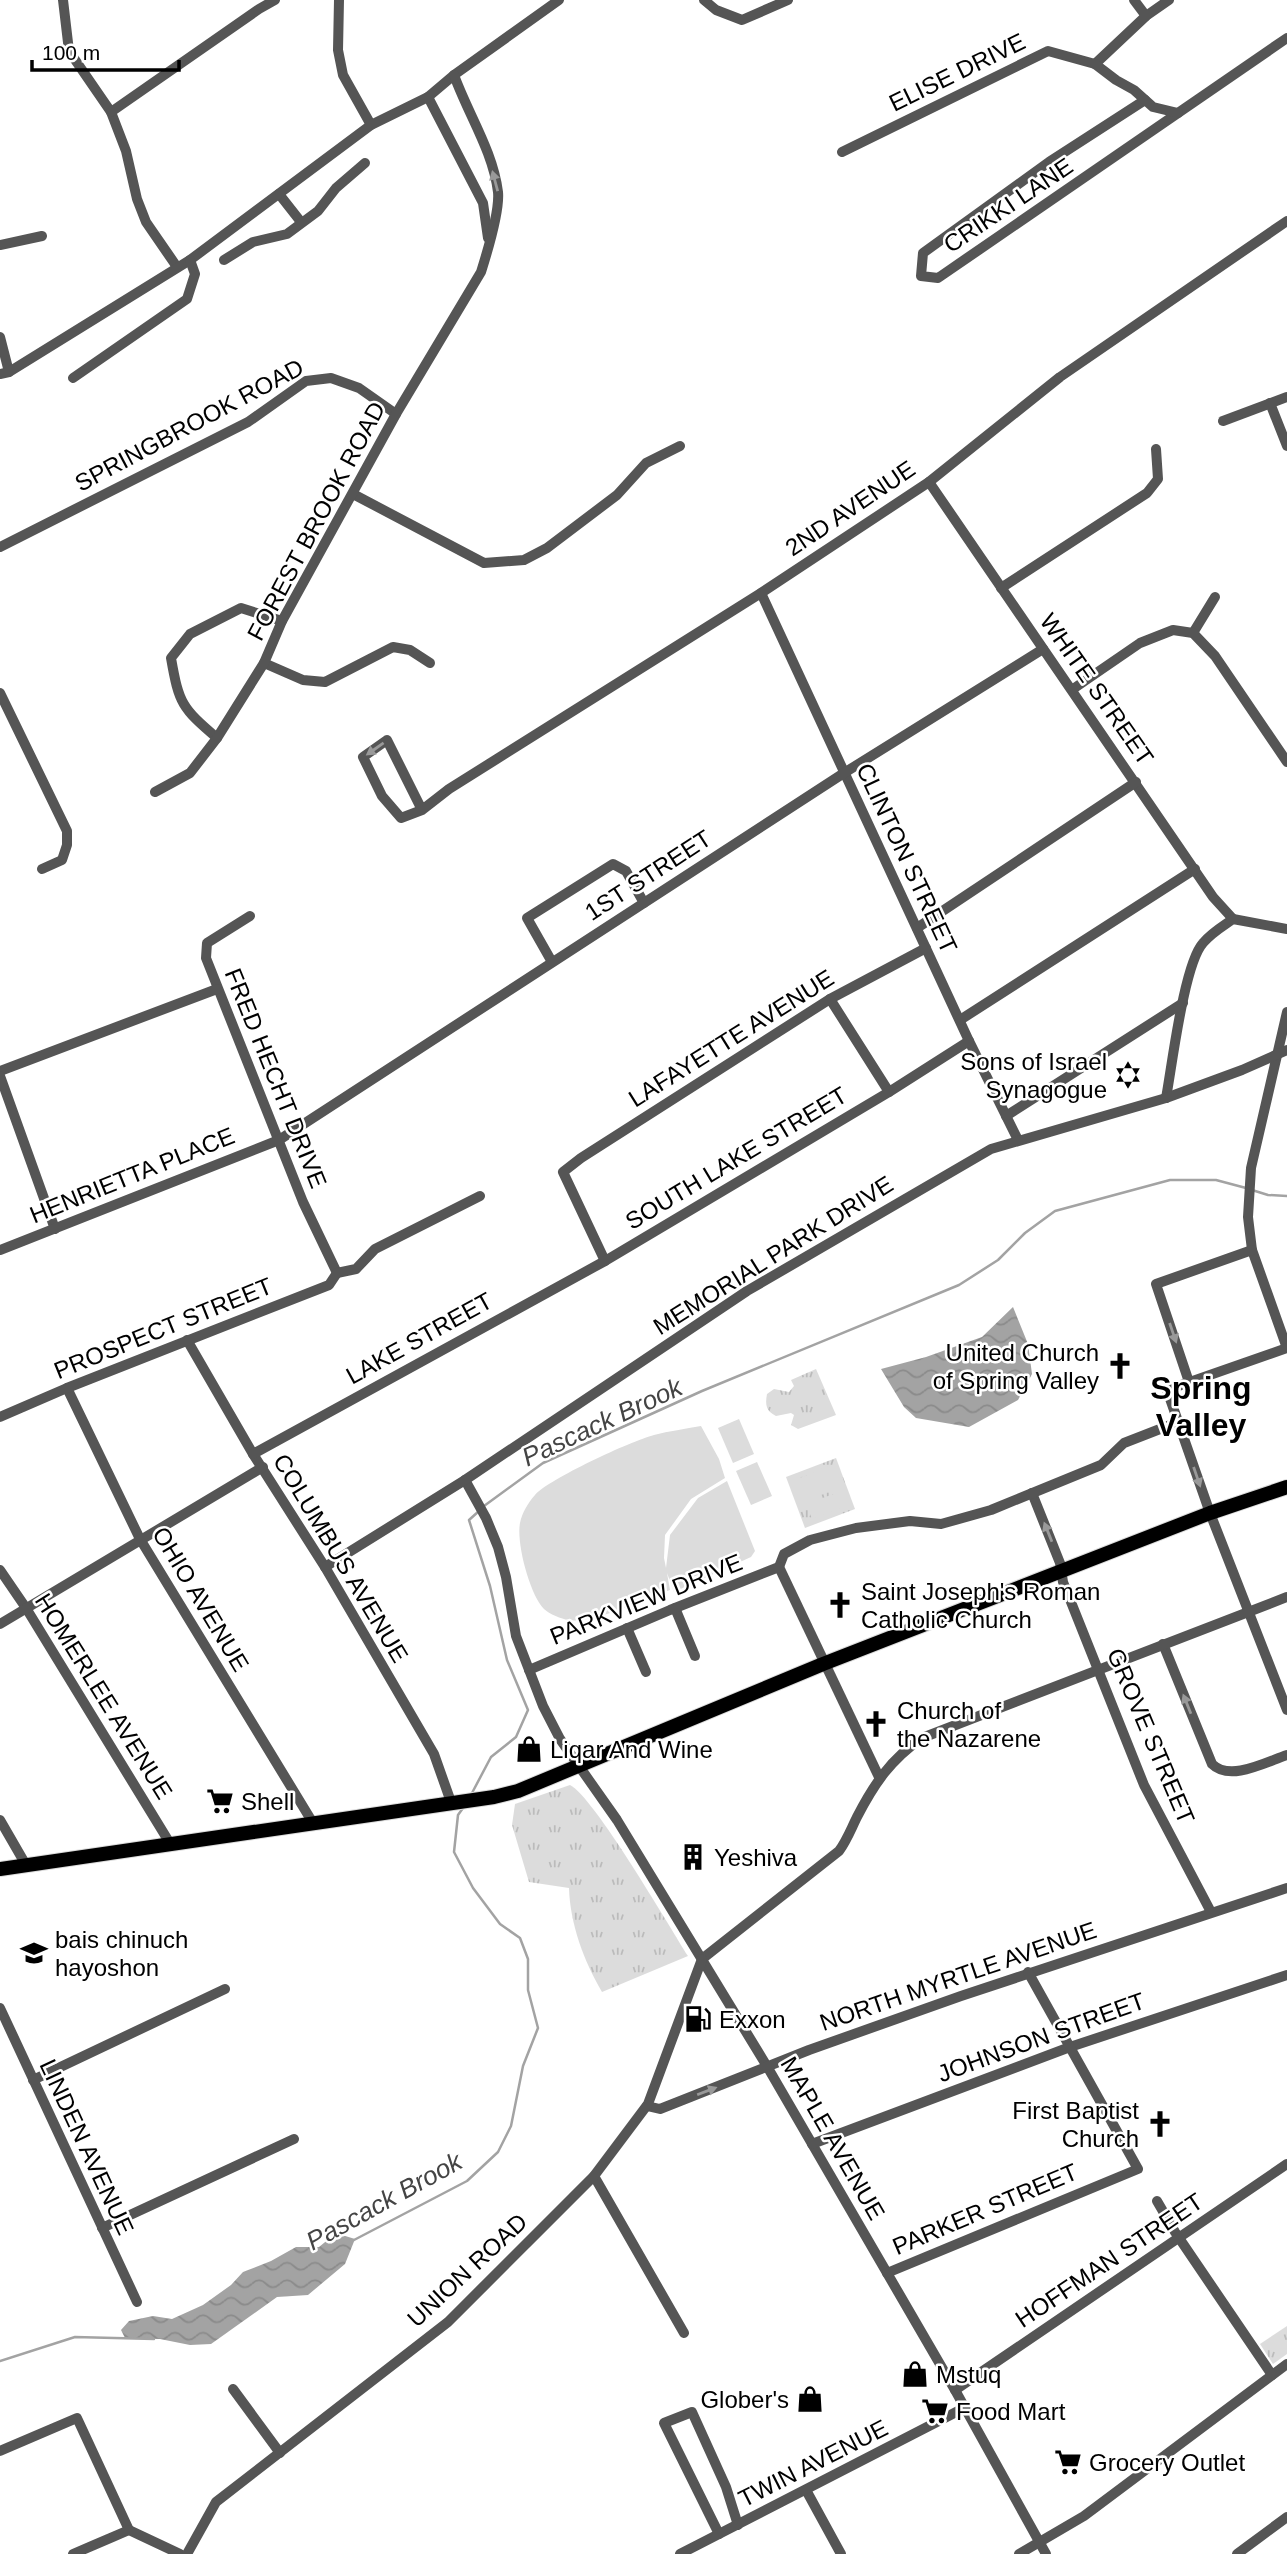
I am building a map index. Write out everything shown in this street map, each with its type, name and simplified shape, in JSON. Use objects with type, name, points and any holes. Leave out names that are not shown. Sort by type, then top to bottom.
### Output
[{"type":"main road","points":[[0,1869],[475,1800],[518,1791],[823,1664],[1209,1513],[1287,1487]]},
{"type":"street","points":[[64,0],[69,51],[111,112],[126,151],[137,199],[146,222],[177,267]]},
{"type":"street","points":[[111,112],[275,0]]},
{"type":"street","points":[[338,0],[338,50],[343,75],[371,124]]},
{"type":"street","points":[[0,337],[4,373],[190,260],[371,124],[428,97],[454,75],[559,0]]},
{"type":"street","points":[[704,0],[716,10],[742,20],[788,0]]},
{"type":"street","points":[[1134,0],[1146,16]]},
{"type":"street","points":[[1095,64],[1146,16],[1169,0]]},
{"type":"street","name":"CRIKKI LANE","points":[[1145,100],[1049,162],[923,253],[921,276],[938,278],[1287,38]]},
{"type":"street","name":"ELISE DRIVE","points":[[842,152],[1048,51],[1095,64],[1153,107],[1178,113]]},
{"type":"street","name":"FOREST BROOK ROAD","points":[[155,792],[190,773],[217,738],[264,663],[282,621],[396,414],[481,272],[489,248],[498,194],[486,150],[454,75]]},
{"type":"street","name":"FOREST BROOK ROAD","points":[[428,97],[483,203],[489,248]]},
{"type":"street","points":[[224,260],[253,242],[286,234],[318,211],[336,188],[365,163]]},
{"type":"street","points":[[279,194],[300,222]]},
{"type":"street","name":"2ND AVENUE","points":[[422,810],[449,789],[761,593],[929,482],[1060,377],[1287,221]]},
{"type":"street","points":[[0,246],[42,236]]},
{"type":"street","points":[[73,378],[187,299],[195,274],[190,260]]},
{"type":"street","name":"SPRINGBROOK ROAD","points":[[0,547],[248,422],[306,381],[331,378],[341,381],[359,388],[396,414]]},
{"type":"street","points":[[1223,421],[1287,397]]},
{"type":"street","points":[[1270,402],[1287,446]]},
{"type":"street","points":[[353,495],[484,563],[524,560],[547,548],[617,495],[646,463],[680,446]]},
{"type":"street","points":[[1001,587],[1147,493],[1158,479],[1156,449]]},
{"type":"street","name":"WHITE STREET","points":[[929,482],[1213,897],[1233,919]]},
{"type":"street","name":"CLINTON STREET","points":[[761,593],[969,1041],[1018,1140]]},
{"type":"street","points":[[1193,633],[1214,597]]},
{"type":"street","points":[[217,738],[188,713],[177,690],[171,658],[190,634],[242,608],[282,621]]},
{"type":"street","points":[[1073,689],[1140,643],[1173,630],[1193,633],[1215,656],[1287,762]]},
{"type":"street","points":[[264,663],[303,680],[325,682],[393,647],[410,650],[430,663]]},
{"type":"street","name":"1ST STREET","points":[[279,1139],[844,773],[1043,649]]},
{"type":"street","points":[[0,693],[67,831],[67,845],[62,860],[42,869]]},
{"type":"street","points":[[387,740],[422,810],[401,818],[382,796],[363,757],[387,740]]},
{"type":"street","points":[[917,928],[1136,782]]},
{"type":"street","points":[[552,962],[527,918],[614,864],[626,871],[644,903]]},
{"type":"street","points":[[960,1020],[1195,869]]},
{"type":"street","name":"FRED HECHT DRIVE","points":[[250,916],[207,943],[206,958],[303,1202],[337,1273]]},
{"type":"street","points":[[1166,1098],[1183,1003],[1195,956],[1202,944],[1233,919],[1287,929]]},
{"type":"street","name":"LAFAYETTE AVENUE","points":[[605,1261],[563,1172],[830,999],[926,948]]},
{"type":"street","points":[[55,1229],[0,1073],[217,989]]},
{"type":"street","points":[[830,999],[889,1092],[969,1041]]},
{"type":"street","points":[[1006,1116],[1183,1003]]},
{"type":"street","points":[[1287,1012],[1283,1051],[1251,1168],[1248,1196],[1252,1250],[1287,1348],[1167,1390],[1209,1513],[1287,1710]]},
{"type":"street","name":"MEMORIAL PARK DRIVE","points":[[325,1567],[465,1480],[747,1291],[991,1149],[1166,1098],[1242,1070],[1283,1051]]},
{"type":"street","name":"SOUTH LAKE STREET","points":[[605,1261],[889,1092]]},
{"type":"street","name":"HENRIETTA PLACE","points":[[0,1250],[279,1139]]},
{"type":"street","name":"PROSPECT STREET","points":[[0,1417],[329,1285],[337,1273],[356,1269],[375,1249],[480,1195]]},
{"type":"street","points":[[1189,1381],[1156,1284],[1252,1250]]},
{"type":"street","name":"LAKE STREET","points":[[253,1454],[605,1261]]},
{"type":"street","name":"COLUMBUS AVENUE","points":[[187,1340],[253,1454],[325,1567],[434,1754],[455,1802]]},
{"type":"street","name":"OHIO AVENUE","points":[[67,1388],[140,1539],[313,1824]]},
{"type":"street","points":[[879,1777],[779,1567],[785,1555],[810,1540],[856,1528],[910,1521],[942,1524],[992,1510],[1101,1465],[1124,1443],[1178,1422]]},
{"type":"street","points":[[0,1624],[263,1467]]},
{"type":"street","name":"MAPLE AVENUE","points":[[465,1480],[486,1518],[504,1567],[516,1636],[543,1706],[577,1766],[617,1820],[768,2068],[955,2390],[1046,2554]]},
{"type":"street","name":"GROVE STREET","points":[[1032,1493],[1063,1582],[1144,1784],[1211,1912]]},
{"type":"street","name":"PARKVIEW DRIVE","points":[[529,1670],[779,1567]]},
{"type":"street","name":"HOMERLEE AVENUE","points":[[0,1570],[171,1844]]},
{"type":"street","points":[[702,1959],[839,1851],[847,1841],[879,1777],[894,1759],[932,1733],[1287,1597]]},
{"type":"street","points":[[675,1608],[695,1656]]},
{"type":"street","points":[[627,1628],[646,1672]]},
{"type":"street","points":[[1163,1644],[1212,1764],[1218,1770],[1234,1772],[1287,1755]]},
{"type":"street","points":[[0,1820],[26,1865]]},
{"type":"street","name":"NORTH MYRTLE AVENUE","points":[[647,2106],[660,2109],[809,2050],[1028,1972],[1287,1888]]},
{"type":"street","name":"UNION ROAD","points":[[187,2554],[216,2502],[448,2322],[594,2176],[647,2106],[702,1959]]},
{"type":"street","points":[[1028,1972],[1070,2047]]},
{"type":"street","name":"JOHNSON STREET","points":[[812,2144],[1070,2047],[1287,1975]]},
{"type":"street","points":[[33,2080],[225,1989]]},
{"type":"street","name":"LINDEN AVENUE","points":[[0,2008],[137,2302]]},
{"type":"street","name":"PARKER STREET","points":[[887,2273],[1138,2169],[1070,2047]]},
{"type":"street","points":[[102,2228],[294,2139]]},
{"type":"street","name":"HOFFMAN STREET","points":[[955,2390],[1287,2164]]},
{"type":"street","points":[[594,2176],[684,2333]]},
{"type":"street","points":[[1157,2201],[1272,2375]]},
{"type":"street","points":[[1019,2554],[1084,2516],[1287,2364]]},
{"type":"street","points":[[233,2389],[280,2453]]},
{"type":"street","name":"TWIN AVENUE","points":[[680,2554],[964,2408]]},
{"type":"street","points":[[719,2534],[664,2423],[692,2412],[726,2487],[738,2525]]},
{"type":"street","points":[[0,2451],[77,2418],[129,2530],[180,2554]]},
{"type":"street","points":[[806,2490],[841,2554]]},
{"type":"street","points":[[1237,2554],[1287,2517]]},
{"type":"street","points":[[73,2554],[129,2530]]},
{"type":"green space","points":[[816,1369],[836,1415],[798,1429],[791,1425],[794,1415],[791,1413],[776,1416],[768,1410],[767,1394],[774,1389],[789,1392],[794,1386],[791,1380]]},
{"type":"green space","points":[[739,1419],[754,1454],[733,1463],[718,1428]]},
{"type":"green space","points":[[701,1426],[719,1459],[725,1478],[691,1499],[665,1535],[666,1568],[670,1535],[698,1498],[727,1481],[755,1551],[751,1557],[674,1592],[667,1573],[670,1590],[591,1618],[568,1620],[544,1609],[529,1581],[519,1532],[521,1519],[535,1495],[591,1461],[628,1445],[654,1435]]},
{"type":"green space","points":[[836,1458],[855,1509],[805,1528],[786,1477]]},
{"type":"green space","points":[[757,1462],[772,1496],[751,1505],[736,1471]]},
{"type":"green space","points":[[829,1466],[835,1482],[802,1494],[797,1479]]},
{"type":"green space","points":[[839,1492],[844,1507],[812,1519],[806,1504]]},
{"type":"green space","points":[[570,1785],[613,1836],[688,1956],[602,1992],[579,1942],[569,1888],[529,1882],[512,1825],[515,1804]]},
{"type":"green space","points":[[1287,2326],[1287,2354],[1273,2364],[1260,2344]]},
{"type":"water","points":[[1013,1307],[1028,1344],[1032,1374],[1018,1400],[969,1427],[916,1418],[904,1407],[881,1369],[926,1357],[982,1337]]},
{"type":"water","points":[[342,2235],[355,2239],[345,2264],[308,2295],[277,2297],[211,2344],[190,2345],[160,2339],[125,2338],[121,2330],[129,2321],[153,2316],[172,2319],[203,2305],[231,2285],[243,2272],[296,2247],[319,2247],[330,2238]]},
{"type":"waterway","name":"Pascack Brook","points":[[484,1506],[543,1463],[702,1391],[959,1285],[998,1260],[1025,1233],[1055,1211],[1170,1180],[1216,1180],[1246,1188]]},
{"type":"waterway","name":"Pascack Brook","points":[[1252,1190],[1268,1195],[1287,1196]]},
{"type":"waterway","name":"Pascack Brook","points":[[472,1793],[491,1757],[516,1737],[528,1710],[507,1660],[490,1586],[469,1520],[479,1511]]},
{"type":"waterway","name":"Pascack Brook","points":[[354,2240],[467,2181],[498,2152],[511,2126],[523,2066],[538,2028],[528,1990],[528,1959],[520,1938],[500,1924],[473,1888],[454,1852],[458,1815],[463,1808]]},
{"type":"waterway","name":"Pascack Brook","points":[[0,2361],[75,2337],[154,2339]]},
{"type":"place","name":"Sons of Israel Synagogue","points":[[1128,1075]]},
{"type":"place","name":"United Church of Spring Valley","points":[[1120,1366]]},
{"type":"place","name":"Saint Joseph's Roman Catholic Church","points":[[840,1605]]},
{"type":"place","name":"Church of the Nazarene","points":[[876,1724]]},
{"type":"place","name":"Liqar And Wine","points":[[529,1749]]},
{"type":"place","name":"Shell","points":[[220,1801]]},
{"type":"place","name":"Yeshiva","points":[[693,1857]]},
{"type":"place","name":"bais chinuch hayoshon","points":[[34,1953]]},
{"type":"place","name":"Exxon","points":[[698,2019]]},
{"type":"place","name":"First Baptist Church","points":[[1160,2124]]},
{"type":"place","name":"Mstuq","points":[[915,2374]]},
{"type":"place","name":"Glober's","points":[[810,2399]]},
{"type":"place","name":"Food Mart","points":[[935,2411]]},
{"type":"place","name":"Grocery Outlet","points":[[1068,2462]]},
{"type":"district","name":"Spring Valley","points":[[1201,1406]]}]
